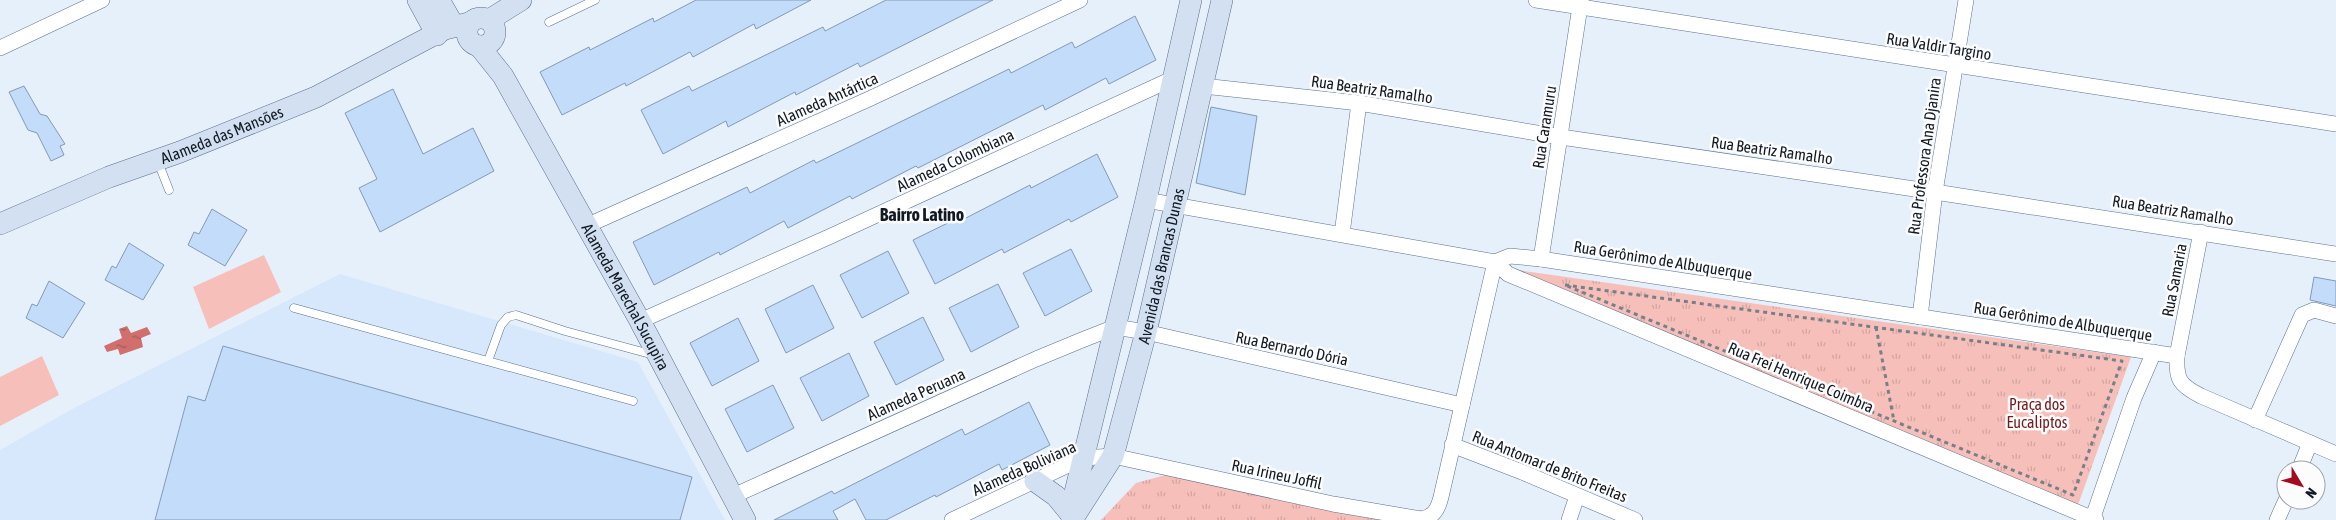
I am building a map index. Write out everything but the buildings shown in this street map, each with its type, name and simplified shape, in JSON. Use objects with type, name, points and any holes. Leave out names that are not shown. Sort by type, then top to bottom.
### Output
[{"type":"street","points":[[0,48],[102,0]]},
{"type":"street","points":[[418,0],[473,33]]},
{"type":"street","points":[[439,0],[473,33]]},
{"type":"street","name":"Alameda Antártica","points":[[586,226],[860,103],[1080,0]]},
{"type":"street","name":"Avenida das Brancas Dunas","points":[[1070,518],[1146,200],[1191,0]]},
{"type":"street","name":"Avenida das Brancas Dunas","points":[[1070,518],[1113,456],[1146,332],[1222,0]]},
{"type":"street","name":"Rua Valdir Targino","points":[[1536,0],[1581,3],[1954,66],[2336,124]]},
{"type":"street","name":"Rua Professora Ana Djanira","points":[[1920,317],[1935,192],[1966,0]]},
{"type":"street","name":"Alameda das Mansões","points":[[0,224],[109,177],[158,160],[473,33],[518,2]]},
{"type":"street","name":"Rua Caramuru","points":[[1541,259],[1581,3]]},
{"type":"street","name":"Alameda Marechal Sucupira","points":[[473,33],[503,76],[640,321],[746,520]]},
{"type":"street","name":"Alameda Colombiana","points":[[640,321],[822,240],[1174,78]]},
{"type":"street","name":"Rua Beatriz Ramalho","points":[[1203,86],[1358,103],[1561,137],[2201,232],[2336,254]]},
{"type":"street","points":[[1342,234],[1358,103]]},
{"type":"street","name":"Rua Gerônimo de Albuquerque","points":[[1146,200],[1495,262],[1510,256],[1541,259],[2177,356]]},
{"type":"street","name":"Rua Samaria","points":[[2201,232],[2177,356],[2178,376],[2182,385],[2189,390],[2255,420]]},
{"type":"street","points":[[1452,446],[1495,262]]},
{"type":"street","name":"Rua Frei Henrique Coimbra","points":[[1495,262],[1508,274],[2094,519]]},
{"type":"street","points":[[2336,316],[2314,310],[2304,314],[2298,320],[2255,420],[2336,454]]},
{"type":"street","name":"Rua Bernardo Dória","points":[[1115,328],[1146,332],[1462,405]]},
{"type":"street","name":"Alameda Peruana","points":[[733,496],[1036,358],[1115,328]]},
{"type":"street","points":[[2094,519],[2134,398],[2154,352]]},
{"type":"street","points":[[2303,460],[2310,443]]},
{"type":"street","name":"Rua Irineu Joffil","points":[[1113,456],[1333,504],[1421,519],[1433,514],[1438,507],[1452,446]]},
{"type":"street","name":"Rua Antomar de Brito Freitas","points":[[1452,446],[1634,520]]},
{"type":"street","name":"Alameda Boliviana","points":[[952,520],[1084,458],[1113,456]]},
{"type":"street","points":[[1035,481],[1056,496],[1070,518]]},
{"type":"street","points":[[1569,520],[1577,496]]},
{"type":"lane","points":[[549,22],[596,0]]},
{"type":"lane","points":[[158,160],[169,190]]},
{"type":"lane","points":[[294,308],[633,401]]},
{"type":"lane","points":[[488,361],[501,325],[508,317],[516,315],[564,331],[658,356]]},
{"type":"path","points":[[1565,285],[1876,327],[2122,361],[2073,496],[1565,285]]},
{"type":"path","points":[[1876,327],[1894,421]]},
{"type":"shaded area","points":[[340,274],[638,362],[725,520],[0,520],[0,450],[72,409]]},
{"type":"green space","points":[[264,255],[281,292],[209,329],[193,287]]},
{"type":"green space","name":"Praça dos Eucaliptos","points":[[1510,269],[2131,357],[2078,505]]},
{"type":"green space","points":[[42,356],[59,395],[0,426],[0,377]]},
{"type":"green space","points":[[1169,474],[1382,520],[1101,520],[1136,483]]},
{"type":"water","points":[[127,326],[131,333],[147,327],[151,334],[141,338],[143,347],[120,355],[118,349],[107,352],[104,346],[122,338],[119,329]]},
{"type":"district","name":"Bairro Latino","points":[[922,214]]}]
